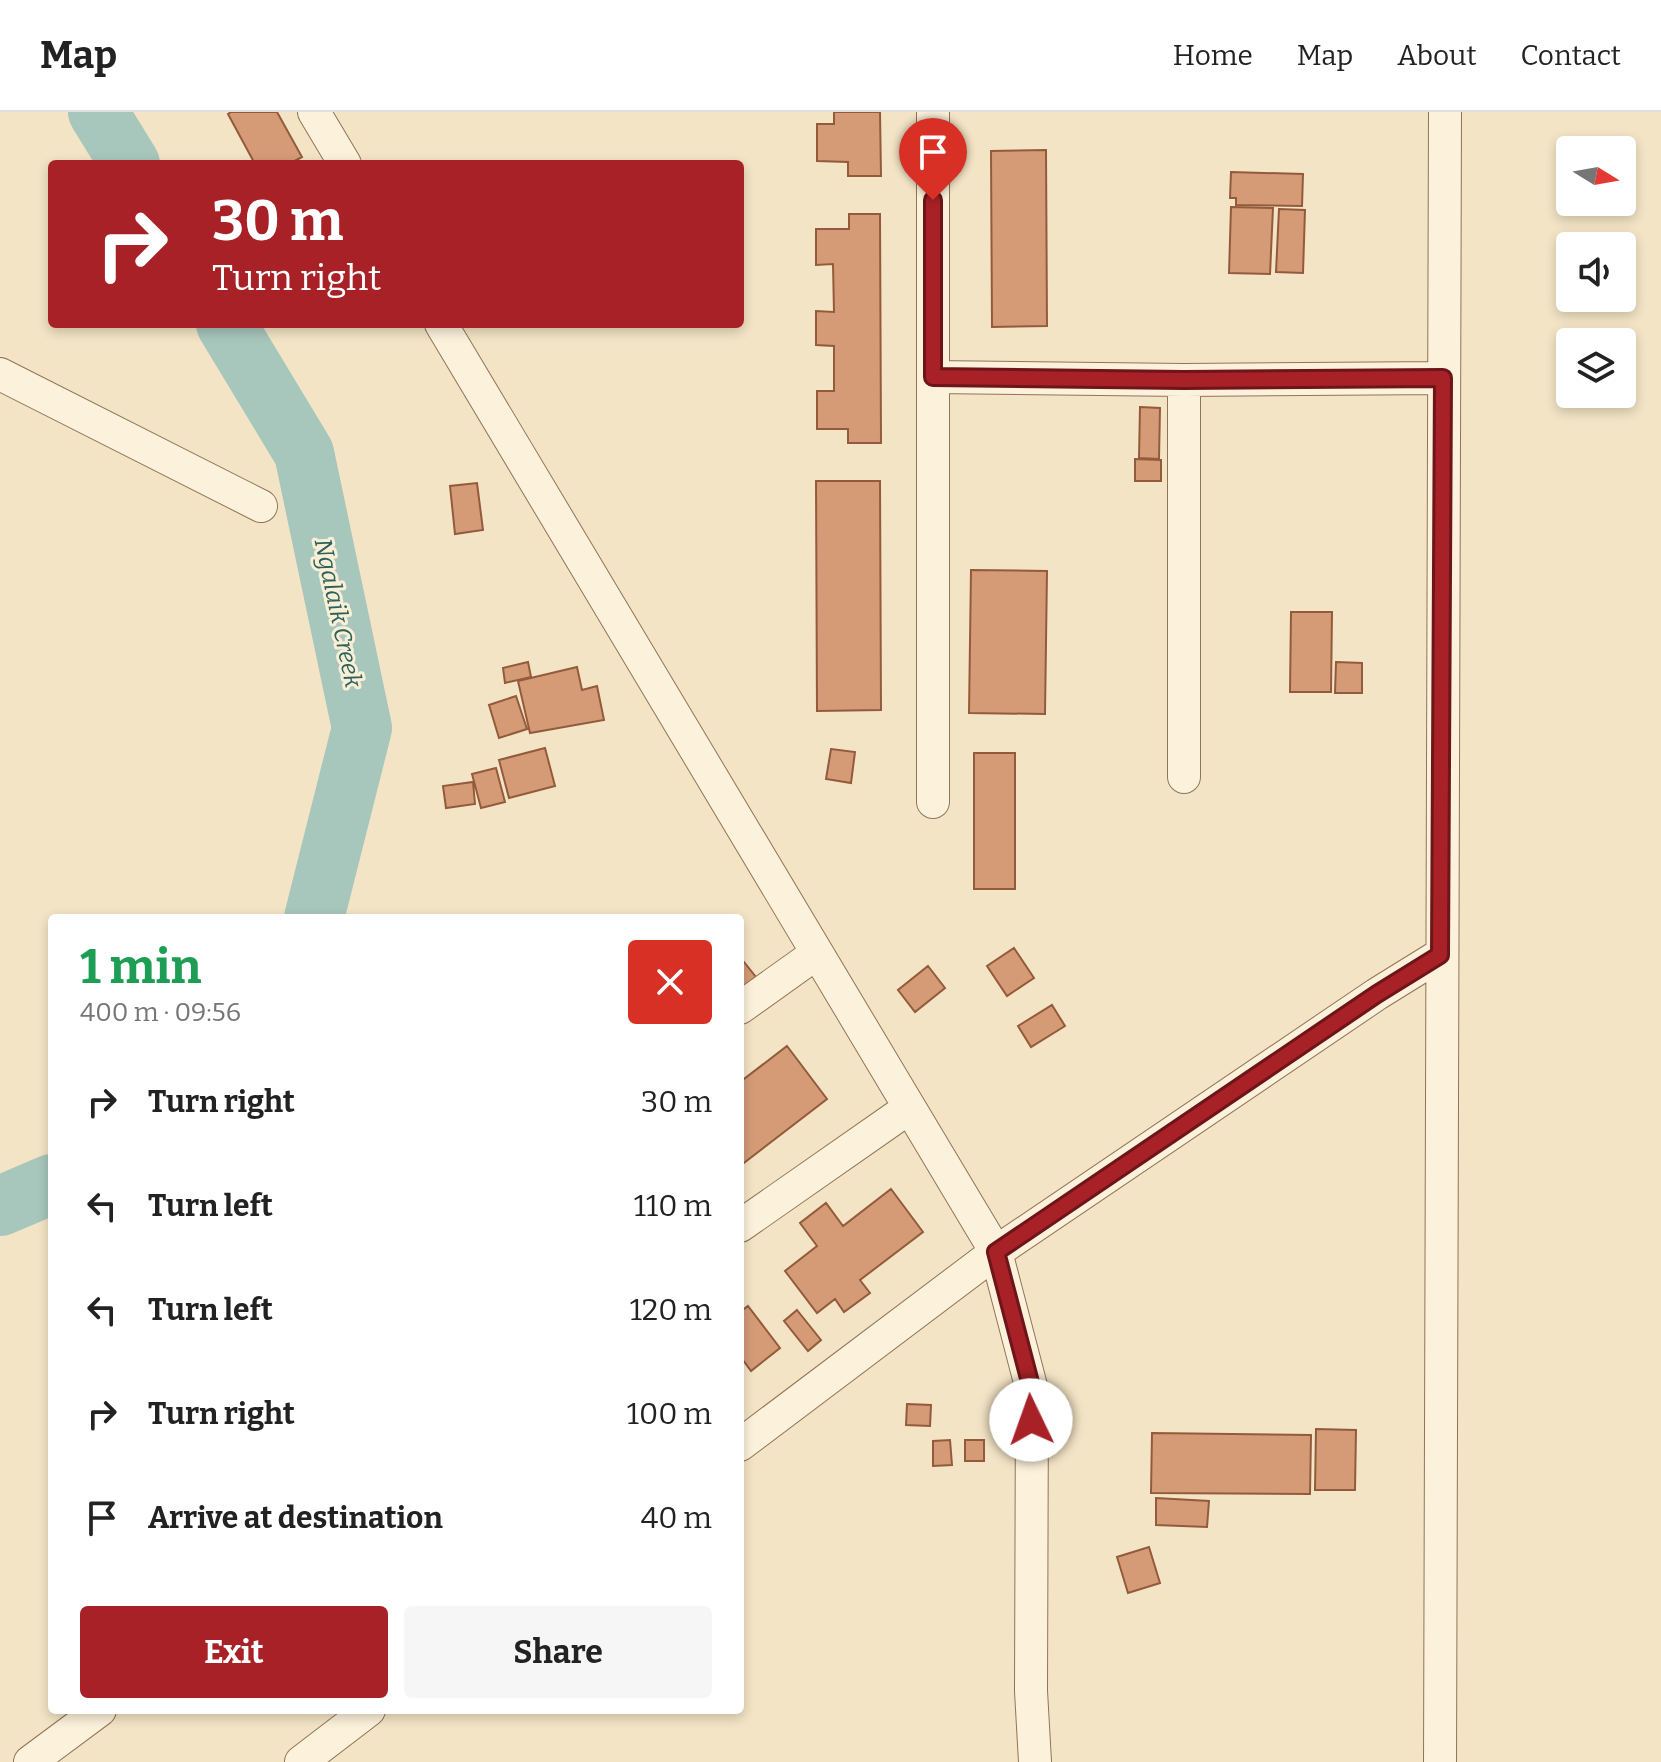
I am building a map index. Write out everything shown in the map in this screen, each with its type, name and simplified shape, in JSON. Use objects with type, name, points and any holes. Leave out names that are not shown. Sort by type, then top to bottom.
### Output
[{"type":"street","points":[[314,112],[343,160]]},
{"type":"street","points":[[933,112],[933,802]]},
{"type":"street","points":[[1440,1762],[1440,955],[1445,112]]},
{"type":"street","points":[[443,328],[996,1252],[1032,1390],[1031,1691],[1035,1762]]},
{"type":"street","points":[[0,374],[261,506]]},
{"type":"street","points":[[933,377],[1184,380],[1443,378]]},
{"type":"street","points":[[1184,380],[1184,777]]},
{"type":"street","points":[[744,1005],[817,953]]},
{"type":"street","points":[[744,1442],[996,1252],[1377,994],[1440,955]]},
{"type":"street","points":[[744,1223],[909,1108]]},
{"type":"street","points":[[30,1762],[95,1714]]},
{"type":"street","points":[[301,1762],[364,1714]]},
{"type":"building","points":[[277,112],[302,157],[296,160],[253,160],[228,114]]},
{"type":"building","points":[[834,112],[880,112],[881,176],[848,176],[848,162],[817,161],[817,124],[834,124]]},
{"type":"building","points":[[1046,150],[1047,326],[992,327],[991,151]]},
{"type":"building","points":[[1231,172],[1303,174],[1302,206],[1236,205],[1236,198],[1230,198]]},
{"type":"building","points":[[1231,207],[1273,208],[1270,274],[1229,273]]},
{"type":"building","points":[[1279,209],[1305,210],[1303,273],[1276,272]]},
{"type":"building","points":[[849,214],[880,214],[881,443],[848,443],[848,429],[817,429],[817,391],[834,391],[834,346],[816,345],[816,311],[834,312],[833,264],[816,265],[816,229],[849,229]]},
{"type":"building","points":[[1140,407],[1160,408],[1159,459],[1139,458]]},
{"type":"building","points":[[1135,459],[1161,460],[1161,481],[1135,481]]},
{"type":"building","points":[[816,481],[880,481],[881,710],[817,711]]},
{"type":"building","points":[[477,483],[483,530],[455,534],[450,486]]},
{"type":"building","points":[[971,570],[1047,571],[1045,714],[969,713]]},
{"type":"building","points":[[1291,612],[1332,612],[1331,692],[1290,692]]},
{"type":"building","points":[[528,662],[531,677],[505,683],[503,668]]},
{"type":"building","points":[[1336,662],[1362,663],[1362,693],[1335,693]]},
{"type":"building","points":[[577,667],[582,690],[597,686],[604,720],[530,733],[518,681]]},
{"type":"building","points":[[516,696],[527,729],[499,738],[489,705]]},
{"type":"building","points":[[545,748],[555,786],[509,798],[499,760]]},
{"type":"building","points":[[831,749],[855,752],[851,783],[826,779]]},
{"type":"building","points":[[974,753],[1015,753],[1015,889],[974,889]]},
{"type":"building","points":[[496,768],[505,802],[481,808],[472,774]]},
{"type":"building","points":[[473,782],[475,804],[446,808],[443,786]]},
{"type":"building","points":[[1014,948],[1034,978],[1007,996],[987,966]]},
{"type":"building","points":[[744,962],[756,977],[744,987]]},
{"type":"building","points":[[928,966],[945,988],[915,1012],[898,990]]},
{"type":"building","points":[[1052,1005],[1065,1026],[1031,1047],[1018,1026]]},
{"type":"building","points":[[787,1046],[827,1099],[744,1163],[744,1079]]},
{"type":"building","points":[[891,1189],[923,1232],[860,1280],[870,1293],[844,1312],[835,1299],[817,1313],[785,1271],[817,1246],[800,1223],[826,1203],[843,1226]]},
{"type":"building","points":[[748,1306],[780,1348],[751,1371],[744,1361],[744,1309]]},
{"type":"building","points":[[797,1310],[821,1340],[808,1351],[784,1321]]},
{"type":"building","points":[[907,1404],[931,1405],[930,1426],[906,1425]]},
{"type":"building","points":[[1316,1429],[1356,1430],[1355,1490],[1315,1490]]},
{"type":"building","points":[[1152,1433],[1311,1435],[1310,1494],[1151,1493]]},
{"type":"building","points":[[950,1440],[952,1465],[933,1466],[933,1441]]},
{"type":"building","points":[[965,1440],[984,1440],[984,1461],[965,1461]]},
{"type":"building","points":[[1156,1498],[1209,1501],[1207,1527],[1156,1525]]},
{"type":"building","points":[[1149,1547],[1160,1583],[1128,1593],[1117,1557]]},
{"type":"waterway","name":"Ngalaik Creek","points":[[98,112],[128,160]]},
{"type":"waterway","name":"Ngalaik Creek","points":[[228,328],[304,453],[362,728],[315,914]]},
{"type":"waterway","name":"Ngalaik Creek","points":[[0,1206],[48,1186]]},
{"type":"route","points":[[933,200],[933,377],[1184,380],[1443,378],[1440,955],[1377,994],[996,1252],[1032,1390],[1031,1420]]}]
